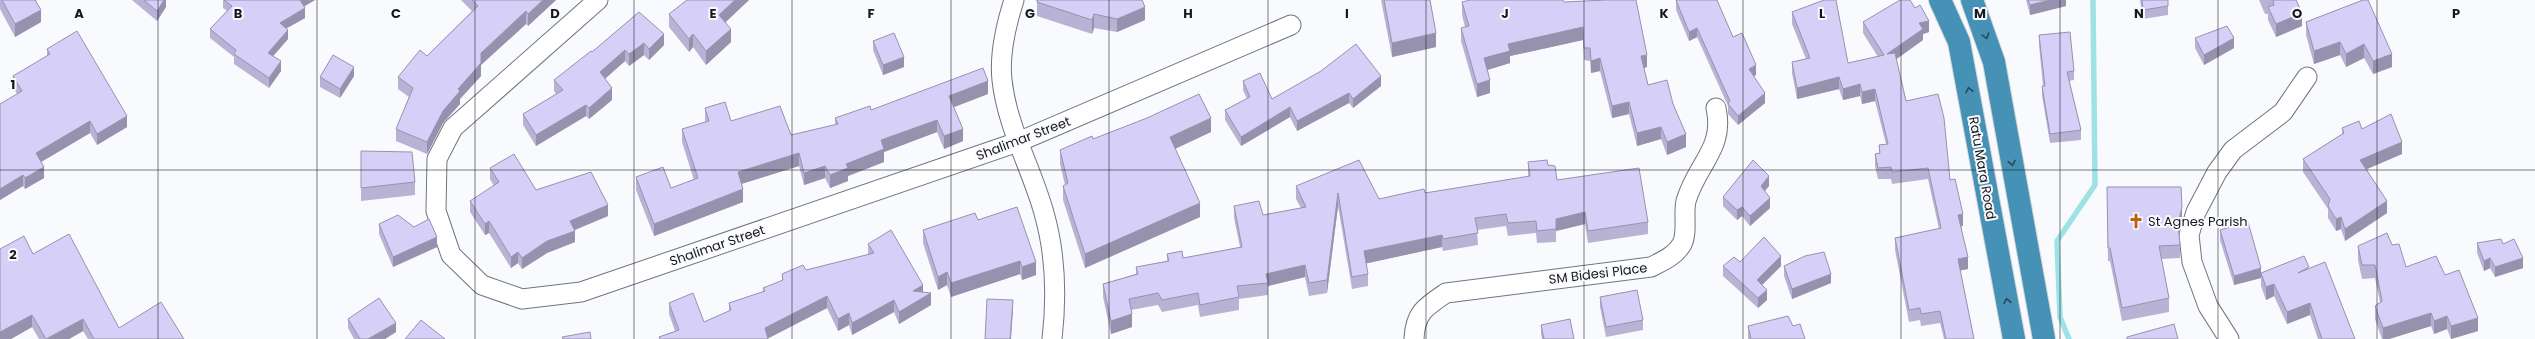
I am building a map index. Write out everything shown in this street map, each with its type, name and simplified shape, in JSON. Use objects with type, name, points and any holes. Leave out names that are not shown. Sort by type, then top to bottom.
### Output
[{"type":"highway","name":"Ratu Mara Road","points":[[1940,0],[1959,42],[2014,339]]},
{"type":"highway","points":[[1972,0],[1980,17],[1994,62],[2044,339]]},
{"type":"street","name":"Shalimar Street","points":[[598,0],[453,128],[437,160],[436,211],[451,255],[482,285],[522,299],[581,292],[1018,142],[1291,25]]},
{"type":"street","points":[[1014,0],[1004,40],[1002,80],[1018,142],[1045,214],[1054,266],[1055,311],[1052,339]]},
{"type":"street","points":[[2229,339],[2208,306],[2192,262],[2189,235],[2196,212],[2217,172],[2233,150],[2283,112],[2308,77]]},
{"type":"street","name":"SM Bidesi Place","points":[[1414,339],[1415,323],[1428,305],[1446,293],[1651,267],[1673,256],[1683,242],[1685,205],[1691,184],[1717,142],[1719,124],[1716,108]]},
{"type":"building","points":[[2,0],[35,0],[41,10],[15,24]]},
{"type":"building","points":[[144,0],[164,0],[157,11]]},
{"type":"building","points":[[224,0],[300,0],[305,8],[280,23],[288,30],[268,53],[281,61],[269,78],[234,54],[236,50],[210,29],[232,6]]},
{"type":"building","points":[[472,0],[543,0],[528,14],[526,11],[481,53],[481,63],[458,89],[460,91],[443,111],[427,142],[396,129],[413,88],[398,77],[420,50],[427,56],[478,6]]},
{"type":"building","points":[[687,0],[735,0],[719,15],[731,29],[706,51],[693,34],[689,39],[669,14]]},
{"type":"building","points":[[1037,0],[1142,0],[1145,7],[1117,19],[1094,14],[1092,20],[1037,2]]},
{"type":"building","points":[[1384,0],[1430,0],[1436,33],[1392,43]]},
{"type":"building","points":[[1470,0],[1563,0],[1564,2],[1636,0],[1647,55],[1641,56],[1648,85],[1667,80],[1673,104],[1686,134],[1667,142],[1661,127],[1637,133],[1629,102],[1612,106],[1600,58],[1591,61],[1590,48],[1584,48],[1583,27],[1508,44],[1510,51],[1484,58],[1490,80],[1477,84],[1461,28],[1469,26],[1462,2]]},
{"type":"building","points":[[1676,0],[1717,0],[1733,37],[1742,33],[1756,65],[1749,69],[1765,93],[1738,116],[1728,104],[1730,101],[1697,28],[1689,32]]},
{"type":"building","points":[[1824,0],[1836,0],[1848,63],[1884,55],[1863,22],[1900,0],[1910,0],[1915,8],[1920,5],[1929,21],[1919,23],[1923,29],[1887,54],[1895,53],[1906,101],[1938,94],[1944,118],[1950,180],[1955,179],[1963,214],[1958,215],[1968,257],[1958,259],[1974,339],[1946,339],[1940,311],[1921,314],[1920,308],[1909,310],[1895,238],[1941,228],[1928,168],[1892,172],[1891,167],[1878,168],[1875,154],[1880,153],[1879,145],[1888,144],[1875,89],[1862,92],[1860,84],[1843,89],[1839,77],[1797,88],[1792,62],[1810,58],[1792,12]]},
{"type":"building","points":[[2028,0],[2050,0],[2030,5]]},
{"type":"building","points":[[2142,0],[2168,0],[2168,6],[2143,10]]},
{"type":"building","points":[[2273,0],[2296,0],[2302,13],[2276,24],[2268,7],[2274,5]]},
{"type":"building","points":[[2363,0],[2368,0],[2392,54],[2373,61],[2364,44],[2346,54],[2340,42],[2314,51],[2306,22]]},
{"type":"building","points":[[639,12],[664,34],[649,49],[644,43],[629,54],[625,50],[600,72],[612,88],[589,108],[586,105],[536,135],[523,114],[563,90],[554,80],[591,51],[592,52]]},
{"type":"building","points":[[2227,26],[2234,38],[2204,55],[2195,38]]},
{"type":"building","points":[[77,31],[127,116],[97,134],[90,121],[36,153],[44,167],[25,178],[23,175],[0,189],[0,104],[22,91],[13,76],[50,54],[47,49]]},
{"type":"building","points":[[2070,32],[2074,71],[2067,72],[2081,130],[2050,134],[2042,86],[2045,86],[2039,35]]},
{"type":"building","points":[[894,33],[904,57],[883,65],[873,41]]},
{"type":"building","points":[[1356,44],[1381,76],[1353,99],[1349,93],[1297,121],[1290,107],[1241,137],[1225,110],[1250,97],[1243,81],[1260,73],[1272,99],[1321,71]]},
{"type":"building","points":[[333,55],[354,67],[340,89],[320,77]]},
{"type":"building","points":[[983,68],[988,81],[949,96],[963,129],[944,136],[937,120],[881,140],[884,149],[846,164],[848,168],[830,175],[825,166],[804,173],[799,153],[738,172],[743,189],[654,224],[636,177],[663,167],[671,188],[698,178],[682,129],[709,121],[705,108],[725,102],[731,121],[780,106],[791,135],[838,124],[835,118],[870,106],[871,110]]},
{"type":"building","points":[[1199,94],[1211,118],[1170,137],[1200,203],[1085,254],[1063,186],[1068,183],[1060,150],[1092,136],[1093,139],[1147,118]]},
{"type":"building","points":[[2391,114],[2402,142],[2360,160],[2387,201],[2345,229],[2341,217],[2336,219],[2328,206],[2330,199],[2303,159],[2344,133],[2342,128],[2359,121],[2362,129]]},
{"type":"building","points":[[361,151],[412,152],[415,182],[361,188]]},
{"type":"building","points":[[514,154],[536,190],[591,172],[608,205],[570,221],[575,231],[547,241],[522,258],[518,252],[511,257],[489,221],[485,224],[470,201],[499,182],[490,168]]},
{"type":"building","points":[[1359,160],[1379,199],[1424,189],[1425,193],[1530,176],[1528,162],[1547,160],[1548,165],[1555,166],[1557,180],[1639,168],[1648,222],[1588,231],[1585,212],[1556,219],[1556,229],[1537,231],[1536,221],[1508,223],[1506,214],[1475,218],[1478,233],[1443,239],[1442,235],[1364,251],[1368,274],[1352,277],[1338,193],[1327,280],[1309,283],[1305,265],[1266,274],[1268,283],[1237,286],[1239,297],[1200,305],[1198,293],[1162,300],[1158,293],[1129,299],[1132,314],[1111,321],[1103,284],[1138,274],[1136,267],[1169,261],[1167,254],[1182,251],[1183,258],[1242,247],[1234,206],[1259,201],[1263,215],[1306,207],[1296,186]]},
{"type":"building","points":[[1753,160],[1769,176],[1761,186],[1770,198],[1750,216],[1742,207],[1737,210],[1723,197]]},
{"type":"building","points":[[2107,187],[2181,187],[2182,207],[2178,223],[2180,245],[2159,246],[2169,298],[2122,308],[2110,248],[2108,248]]},
{"type":"building","points":[[1017,207],[1036,262],[1022,267],[1020,261],[951,283],[947,272],[938,277],[923,230],[975,213],[978,220]]},
{"type":"building","points":[[398,215],[414,227],[429,219],[437,237],[393,257],[379,224]]},
{"type":"building","points":[[2248,222],[2261,268],[2234,276],[2220,230]]},
{"type":"building","points":[[891,230],[923,285],[913,291],[931,293],[899,312],[894,300],[852,323],[849,313],[838,319],[827,296],[765,328],[768,339],[660,339],[659,337],[679,330],[669,303],[693,293],[704,322],[731,310],[729,303],[765,291],[763,288],[783,280],[782,274],[803,265],[806,270],[874,253],[868,244]]},
{"type":"building","points":[[2387,233],[2392,245],[2399,244],[2406,267],[2436,256],[2445,275],[2459,270],[2478,318],[2451,326],[2447,316],[2434,321],[2431,313],[2383,328],[2375,306],[2382,301],[2375,265],[2362,265],[2358,246]]},
{"type":"building","points":[[69,234],[119,328],[161,302],[184,339],[94,339],[83,319],[46,339],[32,315],[0,332],[0,249],[24,236],[33,254]]},
{"type":"building","points":[[1764,237],[1781,256],[1757,280],[1767,290],[1758,298],[1723,266],[1734,257],[1740,262]]},
{"type":"building","points":[[2501,239],[2503,244],[2514,239],[2523,258],[2495,267],[2490,258],[2484,261],[2477,243]]},
{"type":"building","points":[[1824,252],[1831,274],[1792,289],[1784,266],[1805,256]]},
{"type":"building","points":[[2304,256],[2309,267],[2298,273],[2325,262],[2355,339],[2322,339],[2310,303],[2287,312],[2274,284],[2266,287],[2261,273]]},
{"type":"building","points":[[1637,290],[1643,320],[1606,327],[1600,297]]},
{"type":"building","points":[[379,298],[396,323],[368,339],[360,339],[348,319]]},
{"type":"building","points":[[987,299],[1013,300],[1010,339],[985,339]]},
{"type":"building","points":[[1788,316],[1793,326],[1800,324],[1805,339],[1751,339],[1748,326]]},
{"type":"building","points":[[1570,319],[1574,339],[1544,339],[1541,325]]},
{"type":"building","points":[[421,320],[445,339],[405,339]]},
{"type":"building","points":[[2174,324],[2178,339],[2127,339],[2127,337]]},
{"type":"building","points":[[590,332],[591,339],[563,339],[562,337]]},
{"type":"waterway","points":[[2069,339],[2060,317],[2057,241],[2095,185],[2093,0]]},
{"type":"place","name":"St Agnes Parish","points":[[2136,221]]}]
